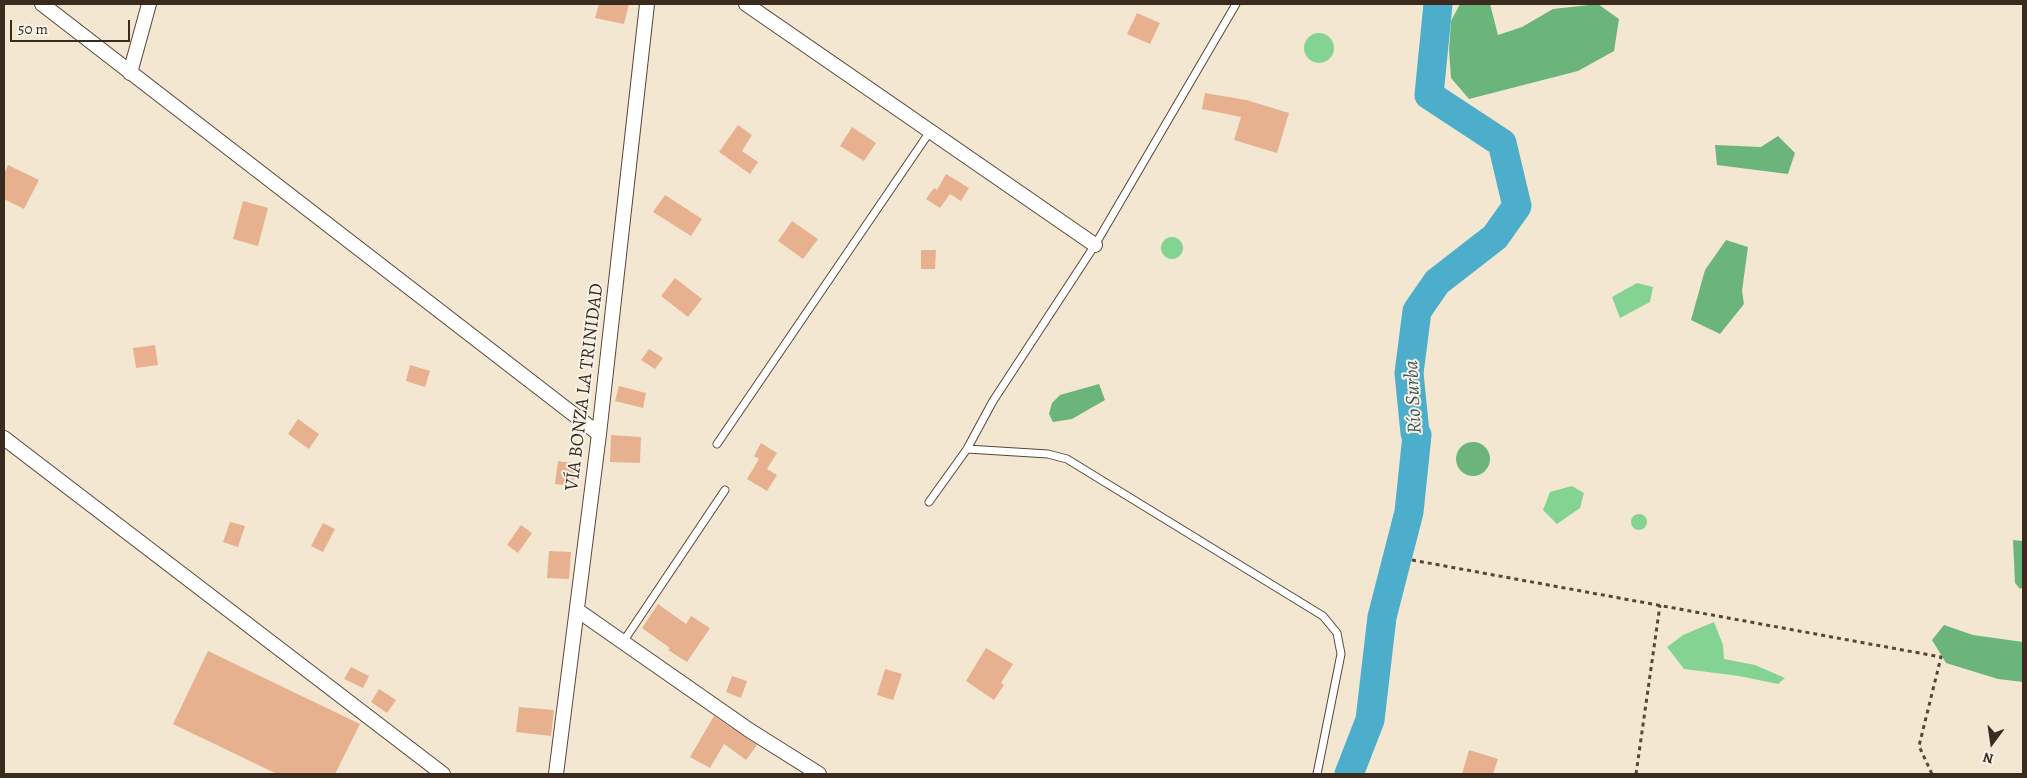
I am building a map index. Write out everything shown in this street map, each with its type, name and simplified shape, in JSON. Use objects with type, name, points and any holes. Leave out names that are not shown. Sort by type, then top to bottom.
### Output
[{"type":"street","points":[[42,4],[599,434]]},
{"type":"street","points":[[130,73],[149,4]]},
{"type":"street","points":[[746,4],[932,130],[1095,245]]},
{"type":"street","name":"VÍA BONZA LA TRINIDAD","points":[[556,774],[599,434],[644,5]]},
{"type":"street","points":[[4,438],[443,774]]},
{"type":"street","points":[[577,610],[750,730],[819,774]]},
{"type":"lane","points":[[929,502],[967,449],[993,401],[1095,245],[1236,4]]},
{"type":"lane","points":[[718,444],[932,130]]},
{"type":"lane","points":[[967,449],[1048,454],[1067,459],[1323,616],[1338,633],[1341,654],[1318,774]]},
{"type":"lane","points":[[624,642],[725,490]]},
{"type":"path","points":[[1412,560],[1941,656],[1919,746],[1932,774]]},
{"type":"path","points":[[1636,774],[1660,605]]},
{"type":"green space","points":[[1460,4],[1490,4],[1498,35],[1522,27],[1553,9],[1598,4],[1619,19],[1614,51],[1578,71],[1469,99],[1451,78],[1449,50],[1451,21]]},
{"type":"green space","points":[[1319,33],[1330,37],[1334,48],[1330,59],[1319,63],[1308,59],[1304,48],[1308,37]]},
{"type":"green space","points":[[1778,136],[1795,153],[1788,174],[1717,165],[1715,145],[1761,147]]},
{"type":"green space","points":[[1172,237],[1180,240],[1183,248],[1180,256],[1172,259],[1164,256],[1161,248],[1164,240]]},
{"type":"green space","points":[[1726,240],[1748,247],[1742,291],[1744,304],[1720,334],[1691,320],[1705,270]]},
{"type":"green space","points":[[1637,283],[1653,287],[1650,302],[1620,318],[1612,297]]},
{"type":"green space","points":[[1099,384],[1105,400],[1072,419],[1053,422],[1049,414],[1052,403],[1060,395]]},
{"type":"green space","points":[[1473,442],[1480,443],[1485,447],[1489,452],[1489,466],[1485,471],[1480,475],[1473,476],[1466,475],[1461,471],[1457,466],[1456,459],[1457,452],[1461,447],[1466,443]]},
{"type":"green space","points":[[1572,486],[1584,493],[1580,508],[1557,524],[1543,510],[1550,492]]},
{"type":"green space","points":[[1636,514],[1642,514],[1647,519],[1645,528],[1636,530],[1631,525],[1631,519]]},
{"type":"green space","points":[[2013,540],[2023,541],[2023,587],[2020,589],[2015,583]]},
{"type":"green space","points":[[1714,622],[1723,645],[1724,659],[1755,665],[1785,678],[1778,684],[1739,676],[1684,669],[1667,647],[1683,635]]},
{"type":"green space","points":[[1944,625],[1973,635],[2023,642],[2023,682],[1998,679],[1946,663],[1932,640]]},
{"type":"building","points":[[599,4],[629,4],[624,24],[595,18]]},
{"type":"building","points":[[1137,13],[1160,23],[1150,44],[1127,34]]},
{"type":"building","points":[[1205,93],[1246,100],[1289,113],[1277,153],[1234,140],[1241,117],[1202,109]]},
{"type":"building","points":[[738,125],[752,135],[742,151],[758,162],[750,174],[719,152]]},
{"type":"building","points":[[852,127],[876,143],[864,161],[840,146]]},
{"type":"building","points":[[8,165],[39,180],[24,209],[4,199],[4,174]]},
{"type":"building","points":[[946,174],[969,188],[961,201],[950,194],[940,208],[926,199],[934,188],[937,190]]},
{"type":"building","points":[[665,195],[702,219],[691,236],[653,212]]},
{"type":"building","points":[[243,201],[268,208],[258,246],[233,239]]},
{"type":"building","points":[[792,221],[818,239],[803,259],[778,241]]},
{"type":"building","points":[[921,250],[936,250],[935,269],[921,269]]},
{"type":"building","points":[[675,278],[702,299],[688,317],[661,296]]},
{"type":"building","points":[[155,345],[158,365],[136,368],[133,348]]},
{"type":"building","points":[[649,349],[663,358],[655,369],[641,360]]},
{"type":"building","points":[[410,365],[430,371],[425,387],[406,381]]},
{"type":"building","points":[[619,386],[646,393],[643,408],[615,401]]},
{"type":"building","points":[[298,419],[319,434],[309,449],[288,434]]},
{"type":"building","points":[[611,435],[641,437],[640,463],[610,462]]},
{"type":"building","points":[[761,443],[777,453],[767,469],[777,475],[767,491],[747,479],[759,459],[754,456]]},
{"type":"building","points":[[558,461],[576,464],[573,486],[555,484]]},
{"type":"building","points":[[230,522],[245,526],[238,547],[223,542]]},
{"type":"building","points":[[323,523],[335,529],[323,552],[311,546]]},
{"type":"building","points":[[521,525],[532,533],[518,553],[507,545]]},
{"type":"building","points":[[549,551],[571,552],[569,579],[547,578]]},
{"type":"building","points":[[658,604],[686,624],[691,616],[710,628],[687,662],[668,650],[670,648],[642,628]]},
{"type":"building","points":[[986,648],[1013,664],[1001,683],[1004,685],[994,700],[966,681]]},
{"type":"building","points":[[208,651],[360,724],[335,774],[277,774],[173,724]]},
{"type":"building","points":[[351,667],[369,676],[363,688],[344,679]]},
{"type":"building","points":[[885,669],[902,674],[893,700],[877,695]]},
{"type":"building","points":[[732,676],[747,681],[741,698],[726,692]]},
{"type":"building","points":[[379,689],[396,700],[387,713],[371,702]]},
{"type":"building","points":[[519,707],[554,710],[551,736],[516,732]]},
{"type":"building","points":[[714,716],[757,745],[746,760],[724,744],[710,768],[690,757]]},
{"type":"building","points":[[1469,750],[1498,759],[1493,774],[1462,774]]},
{"type":"waterway","name":"Río Surba","points":[[1349,774],[1370,720],[1382,617],[1409,512],[1417,435],[1415,433],[1409,373],[1417,311],[1437,282],[1495,237],[1517,206],[1502,143],[1429,95],[1438,4]]}]
